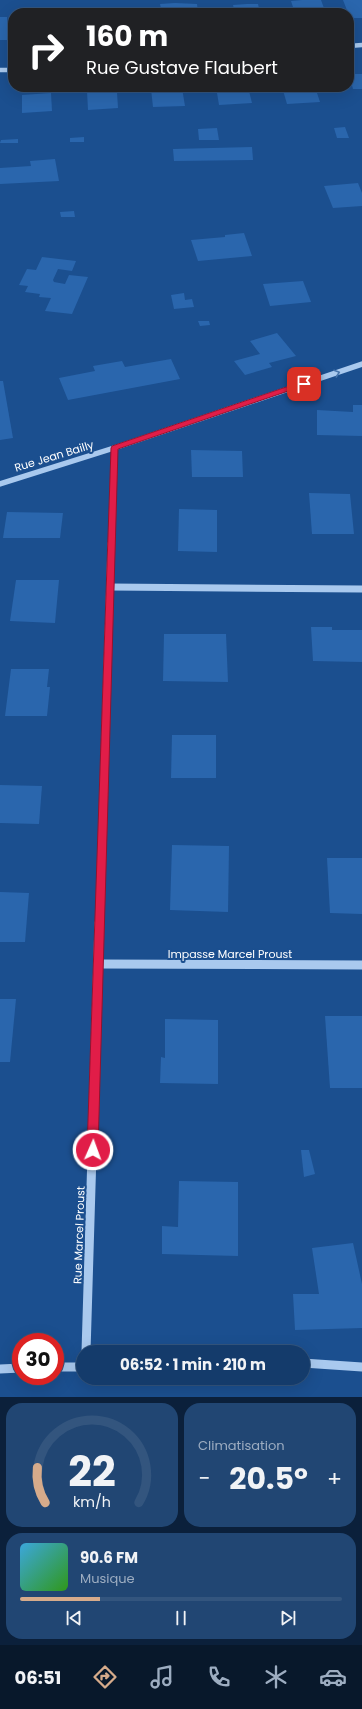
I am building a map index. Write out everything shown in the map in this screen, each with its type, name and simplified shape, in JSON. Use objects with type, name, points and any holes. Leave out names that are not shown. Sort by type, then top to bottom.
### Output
[{"type":"street","name":"Rue Jean Bailly","points":[[0,484],[114,448],[362,364]]},
{"type":"street","name":"Rue Marcel Proust","points":[[86,1345],[114,448]]},
{"type":"street","points":[[110,586],[362,589]]},
{"type":"street","name":"Impasse Marcel Proust","points":[[98,964],[362,965]]},
{"type":"street","points":[[310,1363],[362,1367]]},
{"type":"street","points":[[64,1367],[76,1367]]},
{"type":"street","points":[[0,1369],[12,1368]]},
{"type":"building","points":[[321,0],[324,8],[293,8],[291,1]]},
{"type":"building","points":[[343,0],[362,0],[362,18],[354,18],[354,8],[346,8]]},
{"type":"building","points":[[160,4],[197,4],[197,8],[161,8]]},
{"type":"building","points":[[258,4],[259,8],[234,8],[233,5]]},
{"type":"building","points":[[0,17],[7,17],[8,40],[0,40]]},
{"type":"building","points":[[354,74],[362,74],[362,89],[354,89]]},
{"type":"building","points":[[87,92],[117,92],[118,108],[88,110]]},
{"type":"building","points":[[151,92],[183,92],[185,106],[153,107]]},
{"type":"building","points":[[217,92],[249,92],[252,103],[219,105]]},
{"type":"building","points":[[283,92],[317,92],[320,102],[287,104]]},
{"type":"building","points":[[51,93],[52,111],[22,113],[22,95]]},
{"type":"building","points":[[345,127],[349,138],[337,138],[334,128]]},
{"type":"building","points":[[217,128],[219,140],[199,140],[198,129]]},
{"type":"building","points":[[84,137],[84,142],[70,142],[70,138]]},
{"type":"building","points":[[18,139],[18,143],[0,143],[1,140]]},
{"type":"building","points":[[252,147],[253,160],[174,161],[173,149]]},
{"type":"building","points":[[55,159],[59,181],[0,184],[0,168],[31,166],[30,161]]},
{"type":"building","points":[[358,183],[362,193],[362,206],[333,208],[324,186]]},
{"type":"building","points":[[74,211],[75,217],[61,217],[60,212]]},
{"type":"building","points":[[244,233],[252,256],[198,261],[191,240],[225,237],[225,235]]},
{"type":"building","points":[[42,257],[76,261],[72,271],[58,269],[53,280],[54,282],[65,284],[69,275],[88,277],[72,314],[45,311],[51,298],[39,297],[40,294],[25,292],[28,286],[19,285],[27,269],[36,270]]},
{"type":"building","points":[[303,281],[311,302],[270,306],[263,284]]},
{"type":"building","points":[[184,293],[185,300],[192,299],[194,307],[174,309],[171,295]]},
{"type":"building","points":[[198,321],[209,321],[210,325],[200,326]]},
{"type":"building","points":[[277,333],[296,356],[269,363],[272,367],[245,375],[234,361],[260,354],[250,341]]},
{"type":"building","points":[[171,359],[180,379],[68,400],[59,378],[95,371],[93,366],[122,361],[125,367]]},
{"type":"building","points":[[0,381],[3,381],[13,438],[0,440]]},
{"type":"building","points":[[353,405],[362,405],[362,436],[317,435],[317,410],[353,412]]},
{"type":"building","points":[[191,450],[242,451],[243,477],[192,477]]},
{"type":"building","points":[[309,493],[350,494],[354,534],[312,534]]},
{"type":"building","points":[[179,509],[217,510],[217,552],[178,551]]},
{"type":"building","points":[[7,512],[63,513],[60,538],[3,538]]},
{"type":"building","points":[[16,580],[59,580],[55,623],[10,621]]},
{"type":"building","points":[[311,627],[332,627],[332,630],[362,630],[362,662],[313,661]]},
{"type":"building","points":[[164,634],[226,634],[228,682],[163,681]]},
{"type":"building","points":[[11,669],[49,669],[47,687],[50,687],[47,716],[5,716]]},
{"type":"building","points":[[172,735],[216,735],[216,778],[171,778]]},
{"type":"building","points":[[0,785],[42,786],[39,824],[0,823]]},
{"type":"building","points":[[172,845],[229,846],[228,912],[170,910]]},
{"type":"building","points":[[327,858],[362,858],[362,914],[330,913]]},
{"type":"building","points":[[0,892],[29,893],[25,942],[0,942]]},
{"type":"building","points":[[0,999],[16,999],[10,1062],[0,1062]]},
{"type":"building","points":[[325,1016],[362,1016],[362,1088],[330,1088]]},
{"type":"building","points":[[165,1019],[218,1020],[218,1084],[160,1083],[161,1057],[165,1058]]},
{"type":"building","points":[[301,1150],[309,1150],[315,1174],[304,1177]]},
{"type":"building","points":[[179,1181],[238,1182],[238,1256],[162,1254],[162,1226],[178,1227]]},
{"type":"building","points":[[353,1243],[362,1284],[362,1328],[295,1330],[293,1294],[319,1294],[312,1248]]},
{"type":"route","points":[[93,1150],[114,448],[304,384]]}]
